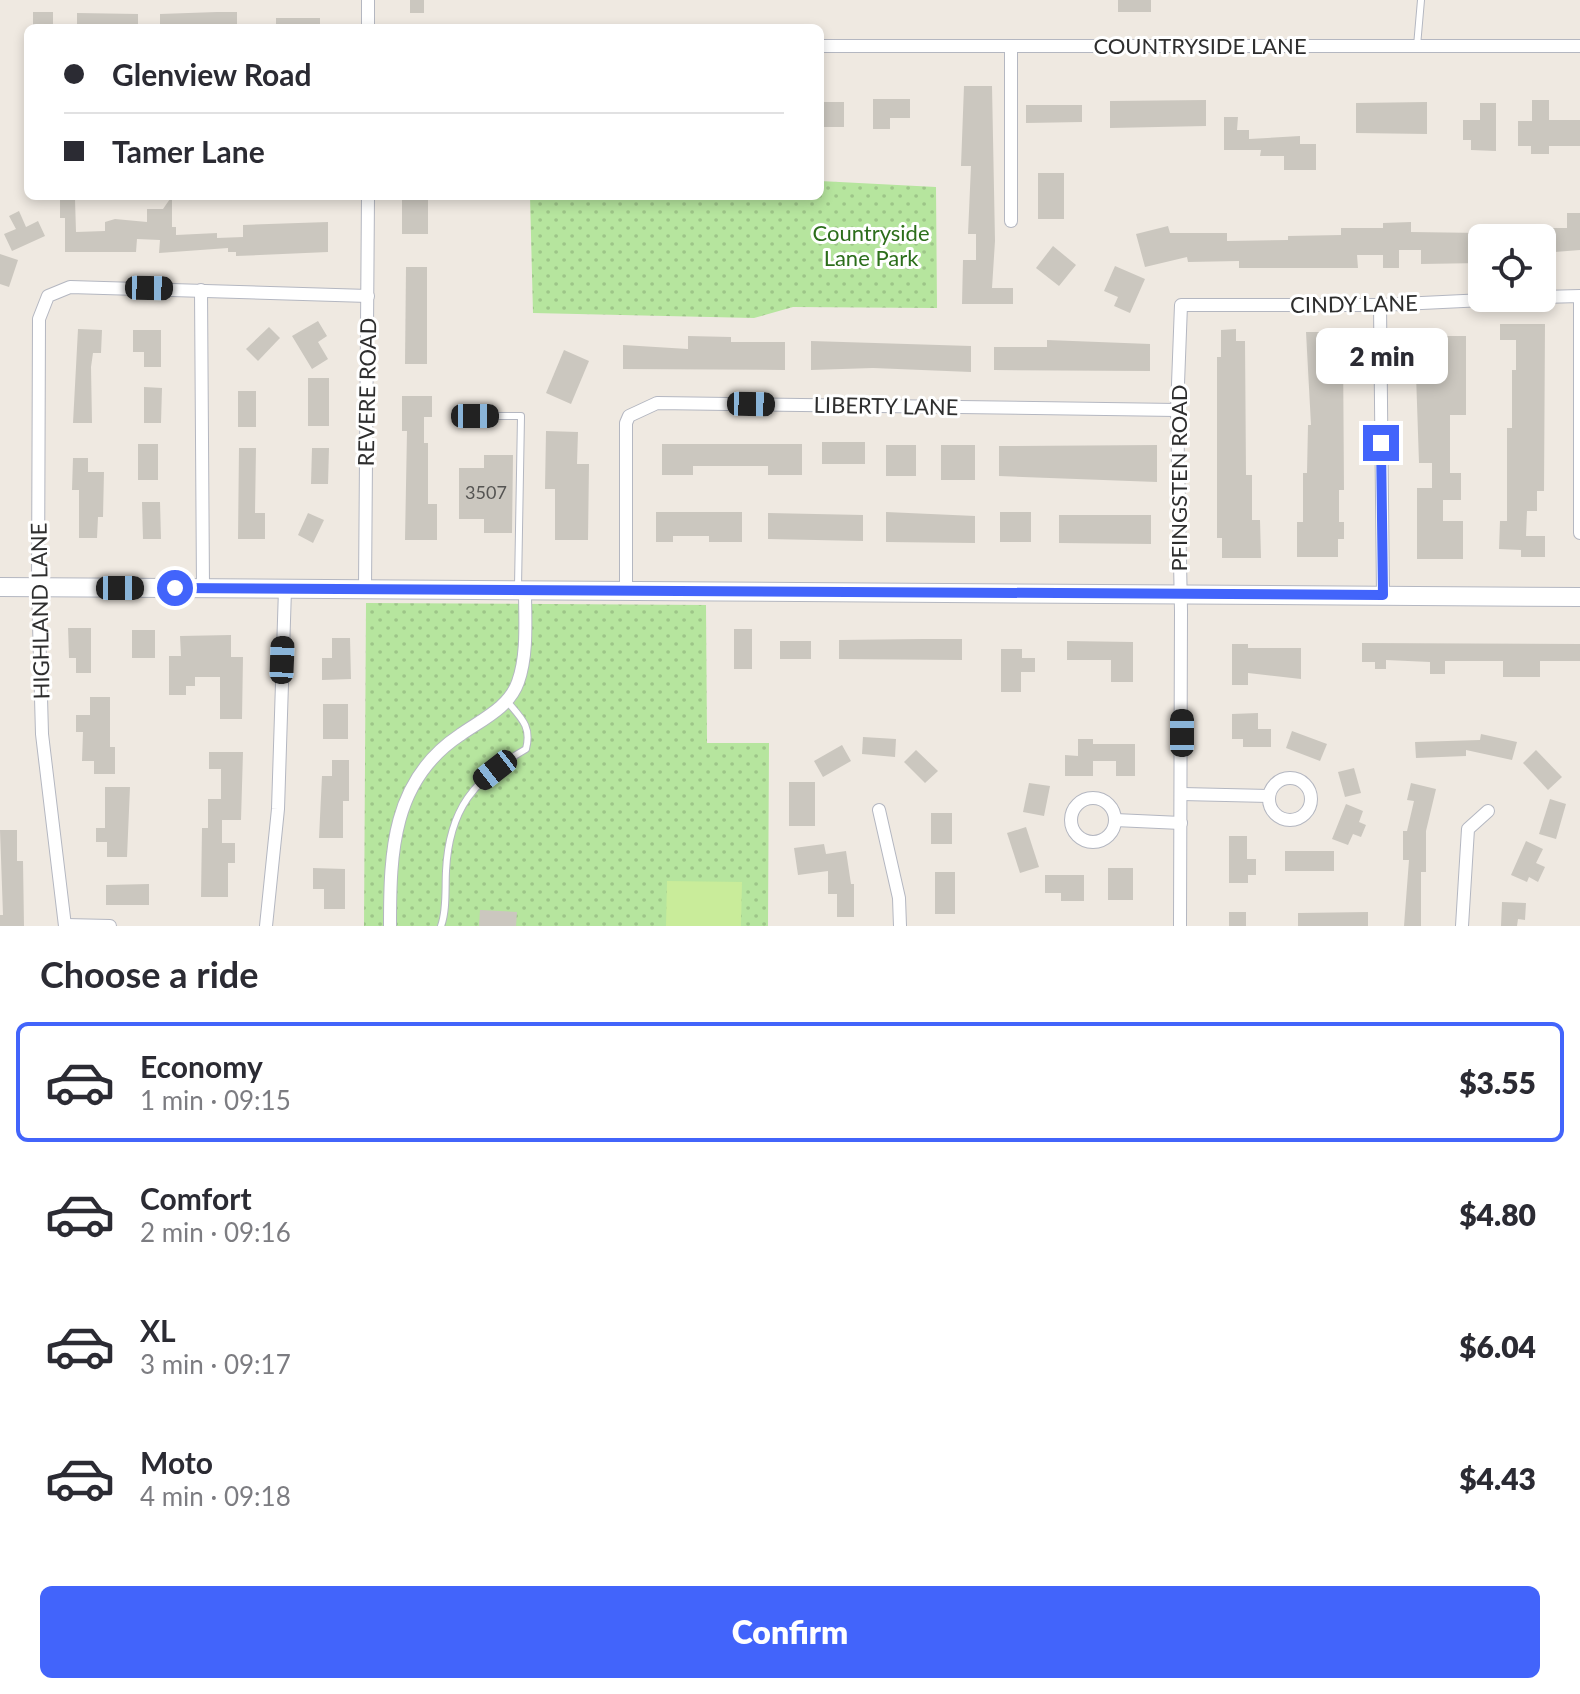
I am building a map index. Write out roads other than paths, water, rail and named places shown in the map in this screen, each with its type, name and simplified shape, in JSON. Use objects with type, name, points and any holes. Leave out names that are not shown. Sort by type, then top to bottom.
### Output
[{"type":"main road","points":[[0,587],[1580,597]]},
{"type":"street","points":[[368,0],[368,24]]},
{"type":"street","name":"COUNTRYSIDE LANE","points":[[824,46],[1580,46]]},
{"type":"street","points":[[1011,46],[1011,221]]},
{"type":"street","name":"REVERE ROAD","points":[[365,589],[368,200]]},
{"type":"street","name":"HIGHLAND LANE","points":[[65,925],[42,734],[38,587],[39,319],[48,296],[70,287],[201,290]]},
{"type":"street","points":[[203,588],[201,290],[368,296]]},
{"type":"street","points":[[1556,297],[1580,296],[1580,533]]},
{"type":"street","name":"CINDY LANE","points":[[1181,305],[1380,305],[1468,301]]},
{"type":"street","name":"PFINGSTEN ROAD","points":[[1180,926],[1182,794],[1177,410],[1181,305]]},
{"type":"street","points":[[1380,305],[1383,595]]},
{"type":"street","name":"LIBERTY LANE","points":[[626,591],[626,423],[629,416],[657,403],[1177,410]]},
{"type":"street","points":[[266,926],[278,809],[285,589]]},
{"type":"street","points":[[390,926],[391,847],[395,825],[412,786],[439,753],[506,700],[518,683],[522,665],[522,590]]},
{"type":"street","points":[[1182,794],[1269,796]]},
{"type":"street","points":[[879,810],[899,898],[900,926]]},
{"type":"street","points":[[1462,926],[1468,829],[1488,811]]},
{"type":"street","points":[[1115,820],[1181,823]]},
{"type":"street","points":[[65,925],[110,926]]},
{"type":"lane","points":[[1417,46],[1421,0]]},
{"type":"lane","points":[[475,416],[521,416],[522,590]]},
{"type":"lane","points":[[441,926],[447,841],[461,804],[482,780],[526,749],[530,733],[528,725],[506,700]]},
{"type":"park label","name":"Countryside Lane Park","points":[[871,246]]}]
